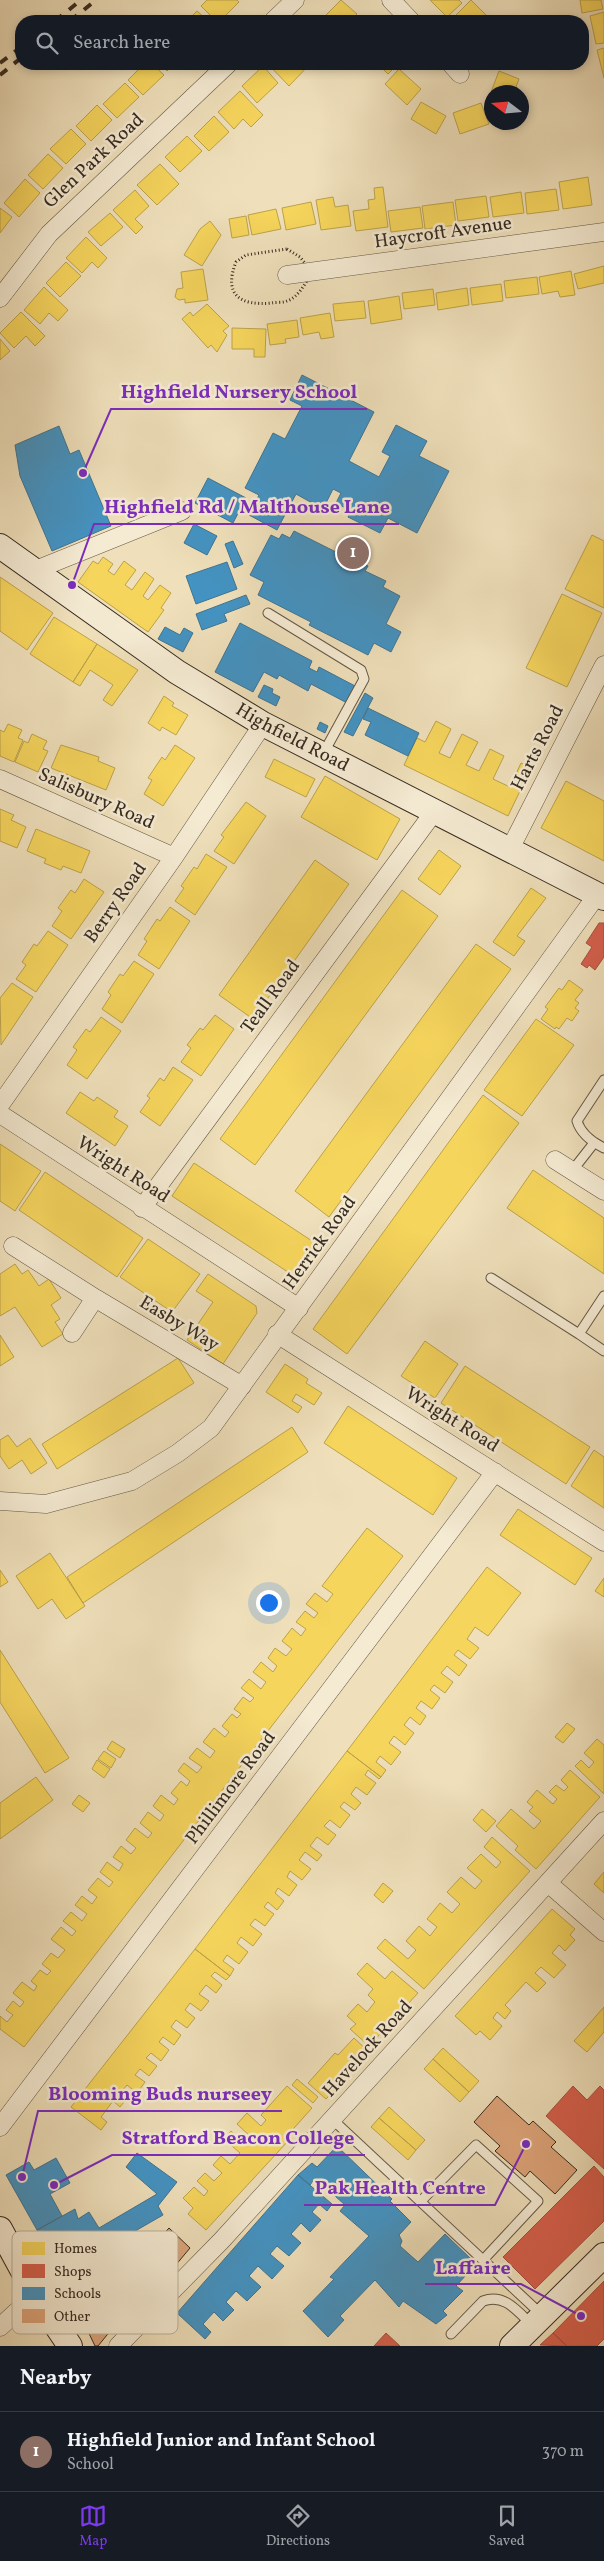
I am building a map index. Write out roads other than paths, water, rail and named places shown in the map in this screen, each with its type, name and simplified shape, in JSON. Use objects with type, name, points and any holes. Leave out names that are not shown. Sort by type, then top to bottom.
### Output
[{"type":"main road","name":"Highfield Road","points":[[0,546],[177,672],[263,724],[601,897]]},
{"type":"main road","points":[[0,2229],[12,2251]]},
{"type":"main road","points":[[512,2346],[604,2256]]},
{"type":"main road","points":[[50,2334],[54,2346]]},
{"type":"main road","points":[[62,2334],[70,2346]]},
{"type":"street","points":[[279,15],[295,0]]},
{"type":"street","points":[[391,0],[405,15]]},
{"type":"street","name":"Glen Park Road","points":[[0,298],[49,234],[222,70]]},
{"type":"street","name":"Haycroft Avenue","points":[[287,275],[604,232]]},
{"type":"street","points":[[33,571],[182,511]]},
{"type":"street","name":"Harts Road","points":[[509,851],[604,665]]},
{"type":"street","name":"Berry Road","points":[[0,1105],[174,857],[263,724]]},
{"type":"street","name":"Salisbury Road","points":[[0,779],[174,857]]},
{"type":"street","name":"Teall Road","points":[[142,1208],[434,812]]},
{"type":"street","name":"Herrick Road","points":[[0,1501],[46,1504],[132,1481],[178,1453],[211,1428],[277,1334],[299,1308],[601,897]]},
{"type":"street","name":"Wright Road","points":[[0,1114],[142,1208],[299,1308]]},
{"type":"street","points":[[555,1160],[604,1191]]},
{"type":"street","name":"Easby Way","points":[[13,1246],[95,1298],[242,1386]]},
{"type":"street","points":[[72,1333],[95,1298]]},
{"type":"street","name":"Wright Road","points":[[277,1334],[604,1542]]},
{"type":"street","name":"Phillimore Road","points":[[0,2127],[495,1472]]},
{"type":"street","name":"Havelock Road","points":[[178,2285],[222,2240],[604,1821]]},
{"type":"street","points":[[548,1883],[604,1932]]},
{"type":"street","points":[[0,2327],[12,2316]]},
{"type":"street","name":"Havelock Road","points":[[118,2346],[130,2334]]},
{"type":"lane","points":[[268,612],[361,670],[364,674],[364,679],[323,755]]},
{"type":"lane","points":[[604,1080],[577,1121],[580,1128],[594,1142],[604,1148]]},
{"type":"lane","points":[[572,1171],[594,1142]]},
{"type":"lane","points":[[492,1278],[604,1351]]},
{"type":"lane","points":[[579,1334],[604,1296]]},
{"type":"lane","points":[[332,2119],[484,2259],[538,2321]]},
{"type":"lane","points":[[421,2201],[476,2145],[538,2201],[484,2259]]},
{"type":"lane","points":[[451,2334],[483,2301],[489,2298],[504,2300],[538,2321]]},
{"type":"railway","points":[[62,15],[81,0]]},
{"type":"railway","points":[[77,15],[96,0]]},
{"type":"railway","points":[[0,63],[15,52]]},
{"type":"railway","points":[[0,75],[15,63]]},
{"type":"place","name":"Highfield Nursery School","points":[[83,473]]},
{"type":"place","name":"Highfield Junior and Infant School","points":[[353,553]]},
{"type":"place","name":"Highfield Rd / Malthouse Lane","points":[[72,585]]},
{"type":"place","name":"Pak Health Centre","points":[[526,2144]]},
{"type":"place","name":"Blooming Buds nurseey","points":[[22,2177]]},
{"type":"place","name":"Stratford Beacon College","points":[[54,2185]]},
{"type":"place","name":"Laffaire","points":[[581,2316]]}]
